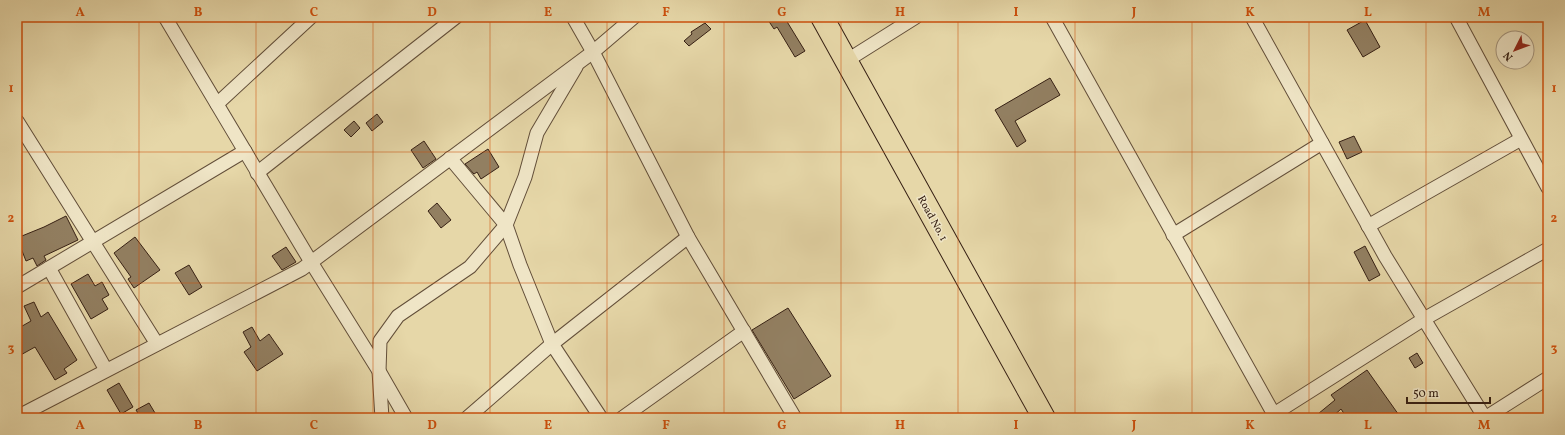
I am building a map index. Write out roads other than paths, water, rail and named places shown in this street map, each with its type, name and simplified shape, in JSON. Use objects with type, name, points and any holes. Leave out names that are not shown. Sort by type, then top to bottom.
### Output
[{"type":"highway","name":"Road No. 1","points":[[822,17],[1044,418]]},
{"type":"street","points":[[165,17],[311,262],[379,370],[406,418]]},
{"type":"street","points":[[217,104],[311,17]]},
{"type":"street","points":[[257,172],[456,17]]},
{"type":"street","points":[[573,17],[593,52],[688,237],[795,418]]},
{"type":"street","points":[[17,417],[302,269],[593,52],[634,17]]},
{"type":"street","points":[[846,61],[916,17]]},
{"type":"street","points":[[1052,17],[1275,416],[1424,320],[1548,248]]},
{"type":"street","points":[[1252,17],[1368,226],[1485,418],[1548,378]]},
{"type":"street","points":[[1456,17],[1548,188]]},
{"type":"street","points":[[382,418],[379,370],[380,341],[398,316],[470,267],[506,225],[525,177],[537,133],[579,62]]},
{"type":"street","points":[[17,121],[157,344]]},
{"type":"street","points":[[1368,226],[1521,138]]},
{"type":"street","points":[[1173,235],[1322,143]]},
{"type":"street","points":[[17,287],[245,152]]},
{"type":"street","points":[[450,158],[506,225],[520,265],[552,344],[601,418]]},
{"type":"street","points":[[467,418],[552,344],[688,237]]},
{"type":"street","points":[[49,268],[106,370]]},
{"type":"street","points":[[622,418],[744,331]]}]
